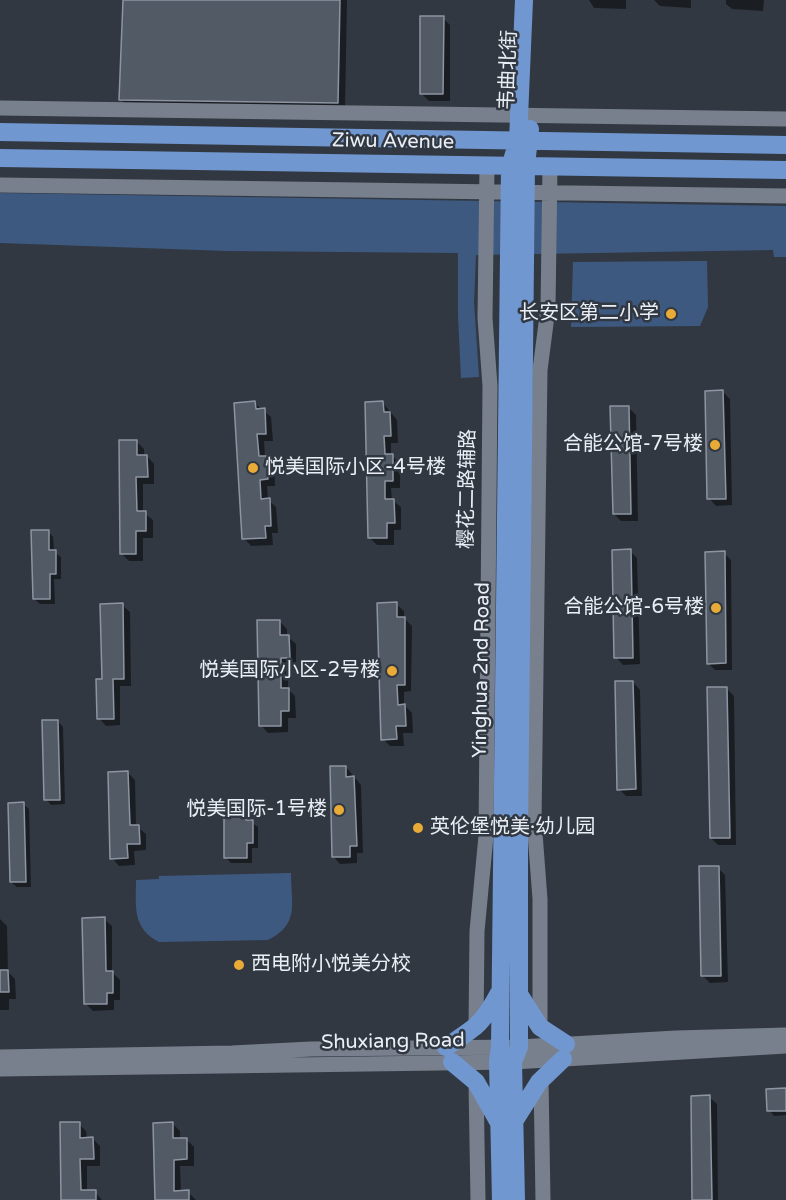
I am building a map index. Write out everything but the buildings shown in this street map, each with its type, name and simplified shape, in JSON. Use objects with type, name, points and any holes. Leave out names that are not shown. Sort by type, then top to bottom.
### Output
[{"type":"main road","name":"韦曲北街","points":[[524,0],[525,116]]},
{"type":"main road","name":"韦曲北街","points":[[524,141],[534,0]]},
{"type":"main road","name":"Ziwu Avenue","points":[[0,132],[786,145]]},
{"type":"main road","name":"Yinghua 2nd Road","points":[[508,1054],[519,993],[518,166],[524,141]]},
{"type":"main road","name":"Ziwu Avenue","points":[[0,158],[786,170]]},
{"type":"main road","name":"Yinghua 2nd Road","points":[[501,1200],[507,1121],[508,1054],[501,988],[518,192]]},
{"type":"main road","points":[[501,988],[487,1015],[449,1054],[507,1121],[565,1052],[540,1027],[519,993]]},
{"type":"main road","name":"Yinghua 2nd Road","points":[[507,1121],[516,1200]]},
{"type":"street","name":"Ziwu Avenue","points":[[0,108],[786,120]]},
{"type":"street","name":"樱花二路辅路","points":[[476,1028],[477,931],[486,836],[490,386],[485,318],[487,166]]},
{"type":"street","points":[[540,1027],[540,899],[534,820],[540,370],[549,308],[550,166]]},
{"type":"street","points":[[0,185],[786,196]]},
{"type":"street","name":"Shuxiang Road","points":[[565,1052],[676,1038],[786,1035]]},
{"type":"street","name":"Shuxiang Road","points":[[0,1069],[449,1054],[786,1046]]},
{"type":"street","name":"Shuxiang Road","points":[[0,1057],[232,1053],[311,1049],[449,1054]]},
{"type":"street","points":[[542,1079],[543,1200]]},
{"type":"street","points":[[476,1083],[478,1200]]},
{"type":"shaded area","points":[[0,193],[786,206],[786,257],[774,257],[773,250],[476,255],[474,302],[479,377],[461,378],[458,253],[228,251],[0,243]]},
{"type":"shaded area","points":[[707,261],[708,307],[700,326],[571,327],[573,262]]},
{"type":"shaded area","points":[[291,873],[292,912],[285,927],[268,940],[159,942],[144,930],[137,916],[136,880],[159,879],[159,876]]},
{"type":"place","name":"长安区第二小学","points":[[671,314]]},
{"type":"place","name":"合能公馆-7号楼","points":[[715,445]]},
{"type":"place","name":"悦美国际小区-4号楼","points":[[253,468]]},
{"type":"place","name":"合能公馆-6号楼","points":[[716,608]]},
{"type":"place","name":"悦美国际小区-2号楼","points":[[392,671]]},
{"type":"place","name":"悦美国际-1号楼","points":[[339,810]]},
{"type":"place","name":"英伦堡悦美·幼儿园","points":[[418,828]]},
{"type":"place","name":"西电附小悦美分校","points":[[239,965]]}]
